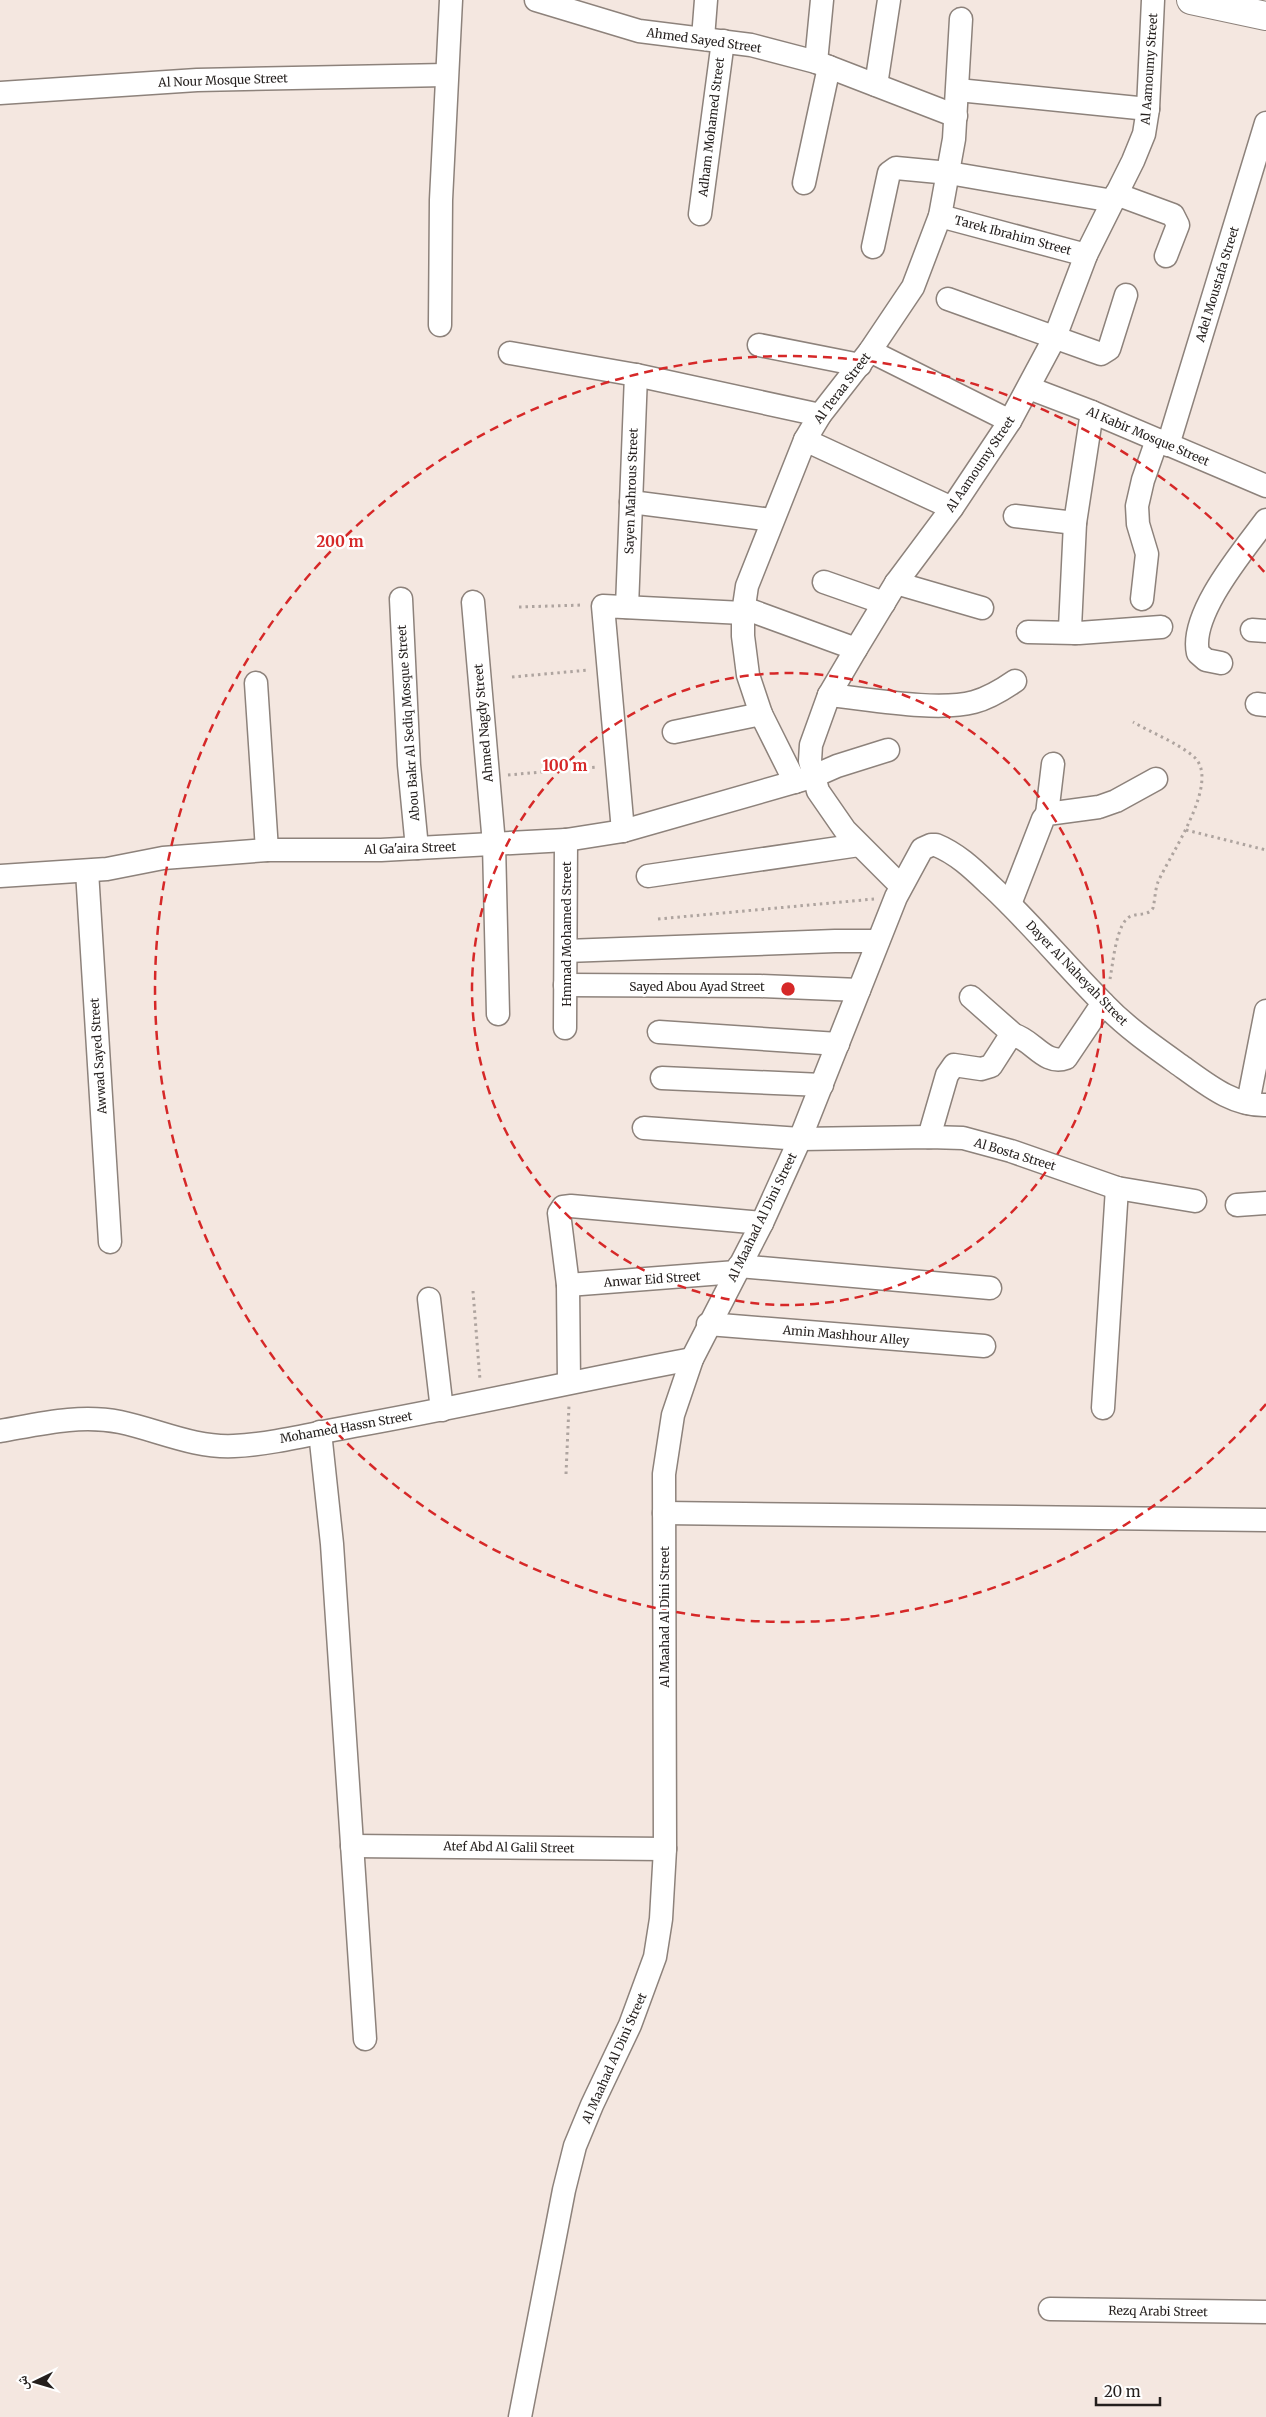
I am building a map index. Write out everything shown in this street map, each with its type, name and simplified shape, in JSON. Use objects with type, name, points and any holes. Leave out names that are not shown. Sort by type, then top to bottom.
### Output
[{"type":"main road","points":[[1191,0],[1266,16]]},
{"type":"street","points":[[440,325],[441,200],[451,0]]},
{"type":"street","name":"Ahmed Sayed Street","points":[[536,0],[639,31],[751,45],[823,65],[956,116]]},
{"type":"street","name":"Adham Mohamed Street","points":[[700,214],[713,39],[706,0]]},
{"type":"street","points":[[804,183],[823,65],[822,0]]},
{"type":"street","points":[[876,85],[890,0]]},
{"type":"street","name":"Al Aamoumy Street","points":[[898,891],[831,812],[818,791],[804,780],[810,761],[811,745],[829,695],[856,649],[896,583],[952,508],[1010,421],[1055,337],[1086,254],[1144,134],[1148,109],[1153,0]]},
{"type":"street","name":"Al Teraa Street","points":[[804,780],[761,714],[748,675],[743,611],[747,586],[805,440],[820,415],[865,358],[913,287],[940,216],[949,173],[956,116],[961,19]]},
{"type":"street","name":"Al Nour Mosque Street","points":[[0,93],[197,80],[446,76]]},
{"type":"street","points":[[958,90],[1148,109]]},
{"type":"street","name":"Adel Moustafa Street","points":[[1142,599],[1156,563],[1146,547],[1138,524],[1137,506],[1143,480],[1163,442],[1266,123]]},
{"type":"street","points":[[873,248],[889,173],[900,167],[1114,198],[1173,215],[1178,225],[1166,256]]},
{"type":"street","name":"Tarek Ibrahim Street","points":[[940,216],[1086,254]]},
{"type":"street","points":[[948,299],[1104,354],[1109,349],[1126,295]]},
{"type":"street","points":[[759,344],[865,358],[1010,421]]},
{"type":"street","points":[[510,354],[636,375],[820,415]]},
{"type":"street","name":"Sayen Mahrous Street","points":[[627,607],[636,375]]},
{"type":"street","name":"Al Kabir Mosque Street","points":[[1029,388],[1092,412],[1266,486]]},
{"type":"street","points":[[1075,633],[1070,628],[1070,624],[1075,523],[1092,412]]},
{"type":"street","points":[[805,440],[952,508]]},
{"type":"street","points":[[630,502],[772,520]]},
{"type":"street","points":[[1015,516],[1075,523]]},
{"type":"street","points":[[1221,663],[1206,660],[1198,653],[1197,643],[1204,613],[1228,571],[1266,520]]},
{"type":"street","points":[[824,582],[884,603]]},
{"type":"street","points":[[896,583],[982,608]]},
{"type":"street","name":"Abou Bakr Al Sediq Mosque Street","points":[[401,599],[409,765],[417,848]]},
{"type":"street","name":"Ahmed Nagdy Street","points":[[473,602],[494,844],[498,1014]]},
{"type":"street","points":[[623,831],[603,606],[743,611],[856,649]]},
{"type":"street","points":[[1028,632],[1075,633],[1162,627]]},
{"type":"street","points":[[829,695],[945,706],[975,702],[1015,681]]},
{"type":"street","points":[[256,683],[267,850]]},
{"type":"street","points":[[674,732],[761,714]]},
{"type":"street","name":"Al Ga'aira Street","points":[[0,876],[87,871],[163,858],[267,850],[417,848],[566,840],[623,831],[804,780],[845,762],[888,750]]},
{"type":"street","points":[[1010,904],[1043,818],[1047,814],[1054,764]]},
{"type":"street","points":[[1047,814],[1107,804],[1156,779]]},
{"type":"street","name":"Hmmad Mohamed Street","points":[[565,1028],[566,840]]},
{"type":"street","points":[[648,876],[860,845]]},
{"type":"street","name":"Dayer Al Naheyah Street","points":[[922,849],[936,845],[963,860],[1010,904],[1124,1024],[1211,1087],[1232,1099],[1257,1104]]},
{"type":"street","name":"Al Maahad Al Dini Street","points":[[520,2417],[564,2190],[575,2146],[630,2025],[655,1957],[661,1920],[665,1849],[664,1513],[668,1444],[676,1406],[692,1359],[708,1324],[762,1223],[800,1139],[898,891],[922,849]]},
{"type":"street","name":"Awwad Sayed Street","points":[[87,871],[110,1242]]},
{"type":"street","points":[[566,951],[835,940],[878,941]]},
{"type":"street","name":"Sayed Abou Ayad Street","points":[[565,985],[760,986],[859,990]]},
{"type":"street","points":[[971,997],[1014,1035],[1049,1058],[1061,1060],[1066,1058],[1102,1002]]},
{"type":"street","points":[[1257,1104],[1266,1011]]},
{"type":"street","points":[[659,1032],[838,1044]]},
{"type":"street","points":[[929,1136],[950,1069],[954,1065],[960,1064],[982,1069],[992,1066],[1009,1038],[1014,1035]]},
{"type":"street","points":[[662,1078],[822,1085]]},
{"type":"street","name":"Al Bosta Street","points":[[644,1128],[800,1139],[929,1136],[963,1138],[987,1143],[1117,1188],[1195,1201]]},
{"type":"street","points":[[1104,1408],[1117,1188]]},
{"type":"street","points":[[1237,1205],[1266,1203]]},
{"type":"street","points":[[570,1382],[568,1285],[559,1214],[563,1207],[571,1206],[762,1223]]},
{"type":"street","name":"Anwar Eid Street","points":[[568,1285],[737,1269],[990,1288]]},
{"type":"street","points":[[429,1299],[442,1410]]},
{"type":"street","name":"Amin Mashhour Alley","points":[[708,1324],[984,1346]]},
{"type":"street","name":"Mohamed Hassn Street","points":[[0,1431],[59,1420],[99,1419],[120,1422],[198,1444],[235,1446],[482,1403],[570,1382],[692,1359]]},
{"type":"street","points":[[320,1432],[332,1544],[365,2040]]},
{"type":"street","points":[[664,1513],[1266,1520]]},
{"type":"street","name":"Atef Abd Al Galil Street","points":[[352,1846],[665,1849]]},
{"type":"street","name":"Rezq Arabi Street","points":[[1050,2309],[1266,2312]]},
{"type":"path","points":[[519,607],[603,606]]},
{"type":"path","points":[[512,677],[609,668]]},
{"type":"path","points":[[1102,1002],[1110,980],[1121,926],[1132,916],[1151,912],[1158,883],[1186,830],[1202,784],[1200,765],[1194,757],[1132,722]]},
{"type":"path","points":[[488,777],[617,766]]},
{"type":"path","points":[[1186,830],[1266,850]]},
{"type":"path","points":[[658,918],[898,891]]},
{"type":"path","points":[[473,1291],[482,1403]]},
{"type":"path","points":[[566,1474],[570,1382]]}]
